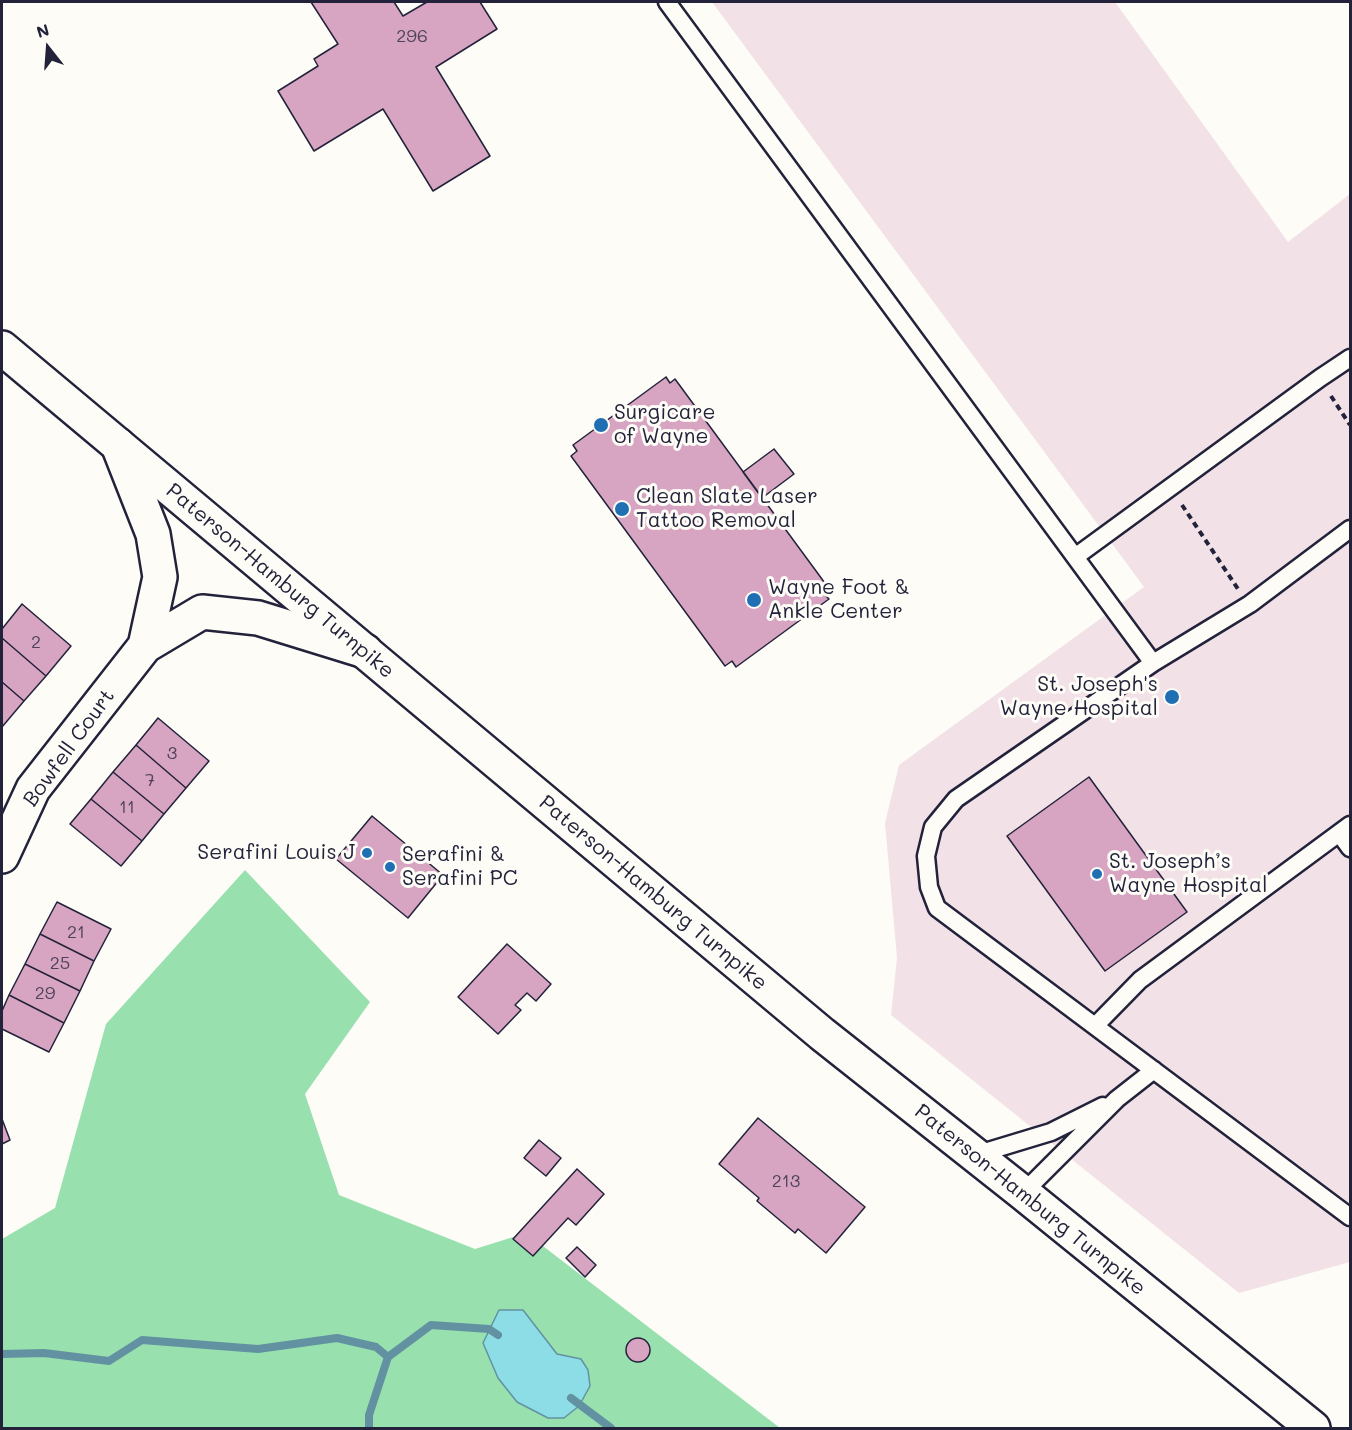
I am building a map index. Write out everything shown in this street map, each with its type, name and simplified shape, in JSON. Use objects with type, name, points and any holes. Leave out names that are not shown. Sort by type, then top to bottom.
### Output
[{"type":"main road","name":"Paterson-Hamburg Turnpike","points":[[2,348],[822,1034],[1023,1192],[1312,1428]]},
{"type":"main road","name":"Bowfell Court","points":[[117,445],[153,534],[160,577],[146,646]]},
{"type":"main road","name":"Bowfell Court","points":[[2,856],[33,789],[146,646],[202,612],[258,618],[364,651]]},
{"type":"lane","points":[[667,2],[1153,663]]},
{"type":"lane","points":[[1075,556],[1350,358]]},
{"type":"lane","points":[[1350,529],[1250,604],[1153,663],[956,799],[933,827],[926,856],[929,887],[937,908],[1350,1217]]},
{"type":"lane","points":[[1095,1026],[1140,980],[1345,829],[1350,848]]},
{"type":"lane","points":[[1023,1192],[1117,1099],[1154,1070]]},
{"type":"lane","points":[[975,1155],[1051,1132],[1117,1099]]},
{"type":"path","points":[[1329,392],[1350,426]]},
{"type":"path","points":[[1182,505],[1241,594]]},
{"type":"shaded area","name":"St. Joseph's Wayne Hospital","points":[[712,2],[1115,2],[1288,242],[1350,194],[1350,1262],[1239,1293],[891,1015],[897,958],[885,823],[899,765],[1144,587]]},
{"type":"green space","points":[[245,870],[370,1002],[305,1094],[339,1195],[475,1249],[526,1233],[780,1428],[2,1428],[2,1239],[55,1208],[106,1024]]},
{"type":"water","points":[[499,1310],[523,1310],[557,1354],[581,1359],[588,1370],[590,1386],[579,1406],[564,1418],[548,1418],[517,1402],[498,1378],[483,1343]]},
{"type":"building","points":[[311,2],[394,2],[403,16],[427,2],[480,2],[497,29],[436,67],[490,156],[433,191],[383,109],[314,151],[278,91],[318,66],[314,59],[338,44]]},
{"type":"building","points":[[666,377],[670,383],[675,379],[830,590],[824,594],[829,599],[736,667],[732,661],[725,666],[571,456],[577,451],[573,445]]},
{"type":"building","points":[[774,449],[794,474],[762,498],[743,472]]},
{"type":"building","points":[[22,604],[71,646],[46,676],[2,638],[2,629]]},
{"type":"building","points":[[2,638],[46,676],[24,701],[2,682]]},
{"type":"building","points":[[2,682],[24,701],[2,727]]},
{"type":"building","points":[[158,718],[209,761],[186,788],[136,745]]},
{"type":"building","points":[[136,745],[186,788],[164,814],[113,772]]},
{"type":"building","points":[[113,772],[164,814],[142,841],[91,799]]},
{"type":"building","name":"St. Joseph’s Wayne Hospital","points":[[1089,777],[1187,912],[1105,971],[1007,836]]},
{"type":"building","points":[[91,799],[142,841],[121,866],[70,824]]},
{"type":"building","name":"Serafini & Serafini PC","points":[[372,816],[443,875],[408,918],[336,859]]},
{"type":"building","points":[[57,902],[111,929],[94,961],[40,934]]},
{"type":"building","points":[[40,934],[94,961],[80,991],[25,964]]},
{"type":"building","points":[[507,944],[551,984],[536,1001],[527,993],[515,1005],[521,1010],[498,1034],[458,997]]},
{"type":"building","points":[[25,964],[80,991],[64,1023],[9,995]]},
{"type":"building","points":[[9,995],[64,1023],[49,1052],[2,1029],[2,1011]]},
{"type":"building","points":[[758,1118],[865,1207],[826,1253],[798,1229],[795,1233],[757,1201],[759,1198],[719,1164]]},
{"type":"building","points":[[2,1119],[10,1140],[2,1144]]},
{"type":"building","points":[[539,1140],[561,1158],[546,1176],[524,1158]]},
{"type":"building","points":[[577,1169],[604,1194],[576,1225],[568,1218],[533,1256],[513,1239]]},
{"type":"building","points":[[577,1247],[596,1265],[585,1277],[566,1258]]},
{"type":"building","points":[[638,1338],[647,1341],[650,1350],[647,1359],[638,1362],[629,1359],[626,1350],[629,1341]]},
{"type":"waterway","points":[[369,1428],[369,1415],[388,1357],[431,1325],[489,1329],[498,1335]]},
{"type":"waterway","points":[[2,1354],[44,1353],[109,1361],[142,1340],[258,1349],[337,1338],[376,1347],[388,1357]]},
{"type":"waterway","points":[[571,1398],[611,1428]]},
{"type":"place","name":"Surgicare of Wayne","points":[[601,425]]},
{"type":"place","name":"Clean Slate Laser Tattoo Removal","points":[[622,509]]},
{"type":"place","name":"Wayne Foot & Ankle Center","points":[[754,600]]},
{"type":"place","name":"St. Joseph's Wayne Hospital","points":[[1172,697]]},
{"type":"place","name":"Serafini Louis J","points":[[367,853]]},
{"type":"place","name":"Serafini & Serafini PC","points":[[390,867]]},
{"type":"place","name":"St. Joseph’s Wayne Hospital","points":[[1097,874]]}]
